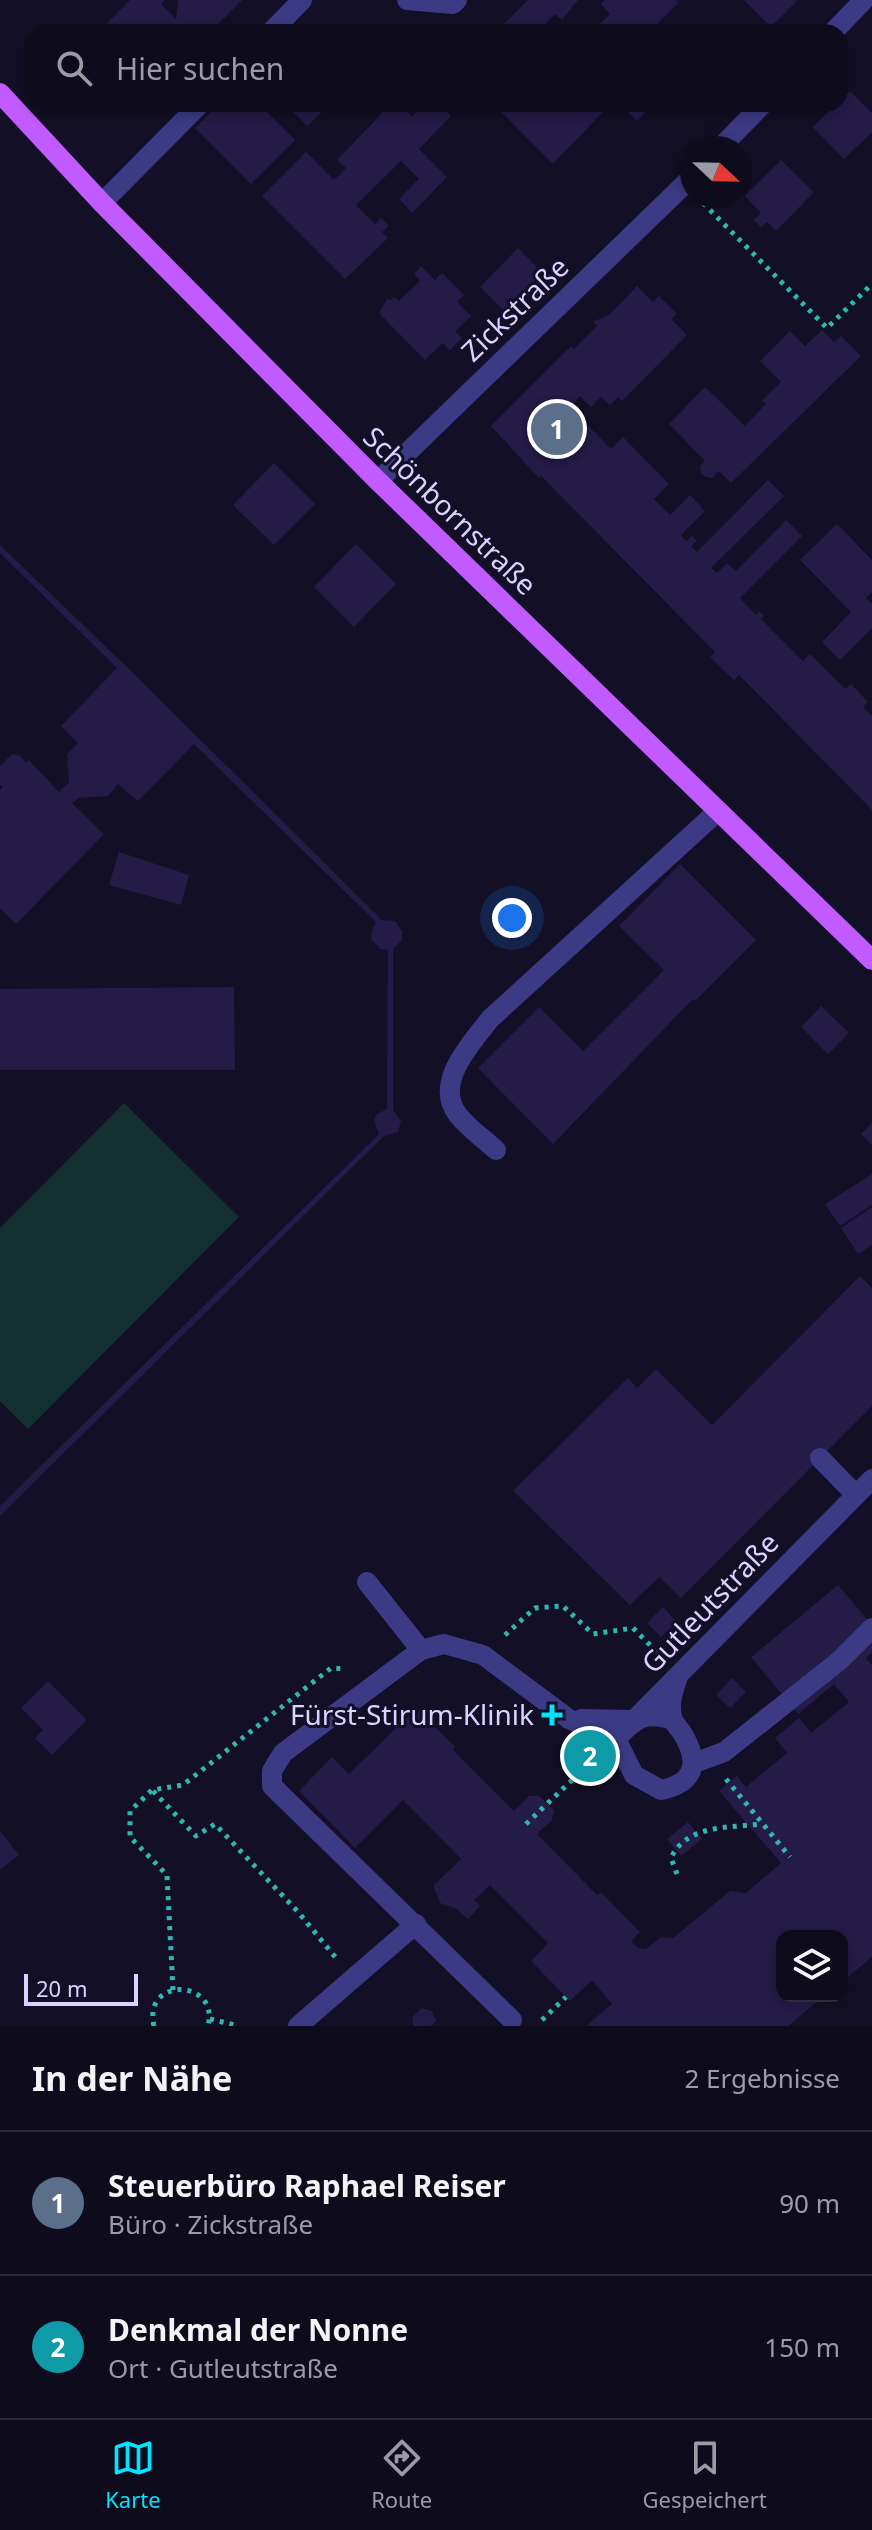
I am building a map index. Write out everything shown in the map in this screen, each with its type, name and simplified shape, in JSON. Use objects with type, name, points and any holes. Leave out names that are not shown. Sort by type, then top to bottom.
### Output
[{"type":"main road","name":"Schönbornstraße","points":[[3,98],[102,203],[378,481],[872,960]]},
{"type":"street","points":[[279,24],[302,0]]},
{"type":"street","points":[[407,0],[453,4],[457,0]]},
{"type":"street","points":[[841,24],[864,0]]},
{"type":"street","points":[[102,203],[192,112]]},
{"type":"street","points":[[732,136],[755,112]]},
{"type":"street","name":"Zickstraße","points":[[378,481],[680,189]]},
{"type":"street","points":[[496,1150],[456,1113],[449,1089],[461,1056],[490,1019],[718,811]]},
{"type":"street","points":[[820,1458],[855,1494]]},
{"type":"street","name":"Gutleutstraße","points":[[634,1720],[872,1479]]},
{"type":"street","points":[[367,1582],[421,1650]]},
{"type":"street","points":[[694,1763],[724,1752],[839,1661],[872,1628]]},
{"type":"street","points":[[512,2020],[272,1786],[272,1771],[283,1753],[391,1672],[421,1650],[444,1644],[483,1655],[569,1719],[616,1739],[634,1775],[661,1790],[674,1787],[687,1779],[694,1763],[690,1748],[673,1720],[670,1700],[679,1674]]},
{"type":"street","points":[[569,1719],[634,1720],[657,1715],[673,1720]]},
{"type":"street","points":[[616,1739],[634,1720]]},
{"type":"street","points":[[298,2026],[416,1924]]},
{"type":"path","points":[[709,208],[827,328],[872,284]]},
{"type":"path","points":[[483,1655],[535,1608],[563,1606],[593,1634],[633,1628],[679,1674]]},
{"type":"path","points":[[173,1990],[167,1875],[130,1837],[130,1811],[152,1790],[183,1785],[331,1668],[391,1672]]},
{"type":"path","points":[[526,1824],[616,1739]]},
{"type":"path","points":[[694,1763],[720,1772],[790,1857]]},
{"type":"path","points":[[152,1790],[196,1836],[215,1824],[299,1913],[353,1978]]},
{"type":"path","points":[[677,1874],[671,1858],[675,1849],[696,1832],[762,1823]]},
{"type":"path","points":[[154,2026],[152,2012],[156,2003],[161,1996],[173,1990],[188,1990],[197,1994],[204,2001],[209,2023],[239,2026]]},
{"type":"path","points":[[535,2026],[566,1997]]},
{"type":"green space","points":[[124,1103],[239,1217],[28,1429],[0,1401],[0,1228]]},
{"type":"building","points":[[130,0],[164,0],[161,4],[176,19],[178,0],[242,0],[218,24],[106,24]]},
{"type":"building","points":[[528,0],[578,0],[562,20],[555,14],[545,24],[504,24]]},
{"type":"building","points":[[605,0],[676,0],[678,3],[657,24],[600,24],[610,14],[601,4]]},
{"type":"building","points":[[744,0],[798,0],[774,24],[768,24]]},
{"type":"building","points":[[850,91],[872,113],[872,132],[844,159],[813,127],[829,112],[848,112]]},
{"type":"building","points":[[211,112],[267,112],[295,140],[251,184],[195,128]]},
{"type":"building","points":[[293,112],[322,112],[307,126]]},
{"type":"building","points":[[383,112],[407,112],[412,117],[417,112],[448,112],[451,116],[419,149],[447,177],[412,213],[399,199],[419,179],[401,161],[356,205],[375,224],[381,218],[389,226],[382,232],[388,238],[345,279],[262,196],[306,152],[334,180],[346,168],[337,160]]},
{"type":"building","points":[[501,112],[603,112],[553,164]]},
{"type":"building","points":[[628,112],[645,112],[637,121]]},
{"type":"building","points":[[781,160],[814,192],[776,231],[767,222],[761,227],[754,220],[761,213],[752,203],[752,189]]},
{"type":"building","points":[[518,248],[543,273],[504,311],[480,287]]},
{"type":"building","points":[[421,266],[435,280],[442,273],[464,295],[457,302],[471,316],[455,331],[462,338],[450,350],[443,343],[425,360],[379,313],[387,299],[395,297],[399,301],[420,281],[414,274]]},
{"type":"building","points":[[637,286],[653,302],[659,296],[677,314],[671,319],[687,335],[622,401],[618,397],[610,405],[601,397],[591,407],[580,396],[570,407],[611,449],[623,437],[669,484],[654,499],[670,515],[690,495],[705,511],[681,535],[686,541],[692,536],[697,541],[691,546],[697,552],[768,480],[784,496],[711,568],[717,573],[727,563],[736,571],[786,520],[802,536],[740,598],[756,615],[759,611],[764,616],[761,619],[803,661],[810,654],[845,689],[851,684],[868,702],[863,707],[872,716],[872,810],[739,675],[734,680],[710,657],[715,652],[541,476],[539,478],[491,426],[571,346],[574,349],[597,326],[593,322],[610,314]]},
{"type":"building","points":[[822,330],[834,342],[841,336],[861,356],[731,483],[719,471],[712,478],[701,473],[700,466],[705,461],[669,424],[705,387],[745,426],[766,404],[762,400],[781,382],[760,361],[790,331],[805,346]]},
{"type":"building","points":[[274,463],[315,504],[274,545],[233,505]]},
{"type":"building","points":[[837,524],[872,560],[872,592],[866,598],[872,604],[872,628],[840,660],[822,642],[851,612],[800,560]]},
{"type":"building","points":[[356,544],[396,584],[354,627],[314,587]]},
{"type":"building","points":[[0,545],[382,920],[395,921],[402,931],[402,940],[393,949],[393,1110],[401,1121],[398,1132],[384,1136],[0,1516],[0,1506],[379,1134],[374,1120],[377,1114],[387,1109],[388,950],[380,949],[371,939],[376,922],[194,744],[138,801],[118,784],[108,796],[79,798],[72,803],[104,834],[16,924],[0,908],[0,790],[3,787],[0,785],[0,766],[12,754],[20,756],[26,762],[29,760],[59,792],[69,782],[67,754],[78,743],[61,726],[117,668],[0,553]]},
{"type":"building","points":[[119,852],[189,875],[181,905],[109,885]]},
{"type":"building","points":[[680,864],[756,940],[695,1001],[693,999],[553,1144],[478,1068],[539,1007],[583,1051],[664,970],[619,926]]},
{"type":"building","points":[[234,987],[235,1070],[0,1070],[0,989]]},
{"type":"building","points":[[821,1006],[849,1033],[828,1054],[801,1027]]},
{"type":"building","points":[[872,1123],[872,1145],[861,1134]]},
{"type":"building","points":[[872,1174],[872,1205],[840,1226],[825,1204]]},
{"type":"building","points":[[872,1207],[872,1245],[858,1254],[841,1228]]},
{"type":"building","points":[[860,1276],[872,1288],[872,1406],[681,1598],[659,1577],[630,1605],[513,1491],[628,1378],[637,1388],[656,1369],[712,1425]]},
{"type":"building","points":[[838,1585],[872,1625],[872,1653],[866,1658],[872,1665],[872,1957],[848,1977],[848,1930],[776,1930],[776,2002],[817,2002],[788,2026],[586,2026],[612,2004],[592,1980],[570,2001],[531,1961],[548,1943],[490,1885],[474,1900],[480,1906],[468,1919],[455,1908],[441,1904],[433,1886],[461,1859],[403,1800],[355,1848],[299,1791],[332,1757],[349,1774],[416,1708],[514,1811],[529,1796],[539,1796],[554,1810],[552,1820],[537,1834],[597,1895],[601,1892],[640,1932],[631,1941],[638,1948],[646,1949],[661,1937],[673,1938],[730,1891],[746,1893],[781,1863],[719,1791],[737,1776],[746,1787],[787,1753],[775,1738],[799,1718],[811,1733],[849,1702],[834,1684],[798,1714],[751,1657]]},
{"type":"building","points":[[663,1607],[677,1622],[661,1637],[647,1623]]},
{"type":"building","points":[[732,1678],[746,1692],[730,1708],[716,1695]]},
{"type":"building","points":[[48,1681],[87,1720],[52,1755],[35,1738],[43,1730],[21,1708]]},
{"type":"building","points":[[688,1822],[702,1839],[681,1856],[667,1839]]},
{"type":"building","points":[[0,1831],[19,1855],[0,1870]]},
{"type":"building","points":[[421,2008],[432,2011],[436,2021],[431,2026],[414,2026],[412,2018]]},
{"type":"place","name":"Steuerbüro Raphael Reiser","points":[[557,429]]},
{"type":"place","name":"Fürst-Stirum-Klinik","points":[[552,1715]]},
{"type":"place","name":"Denkmal der Nonne","points":[[590,1756]]}]
